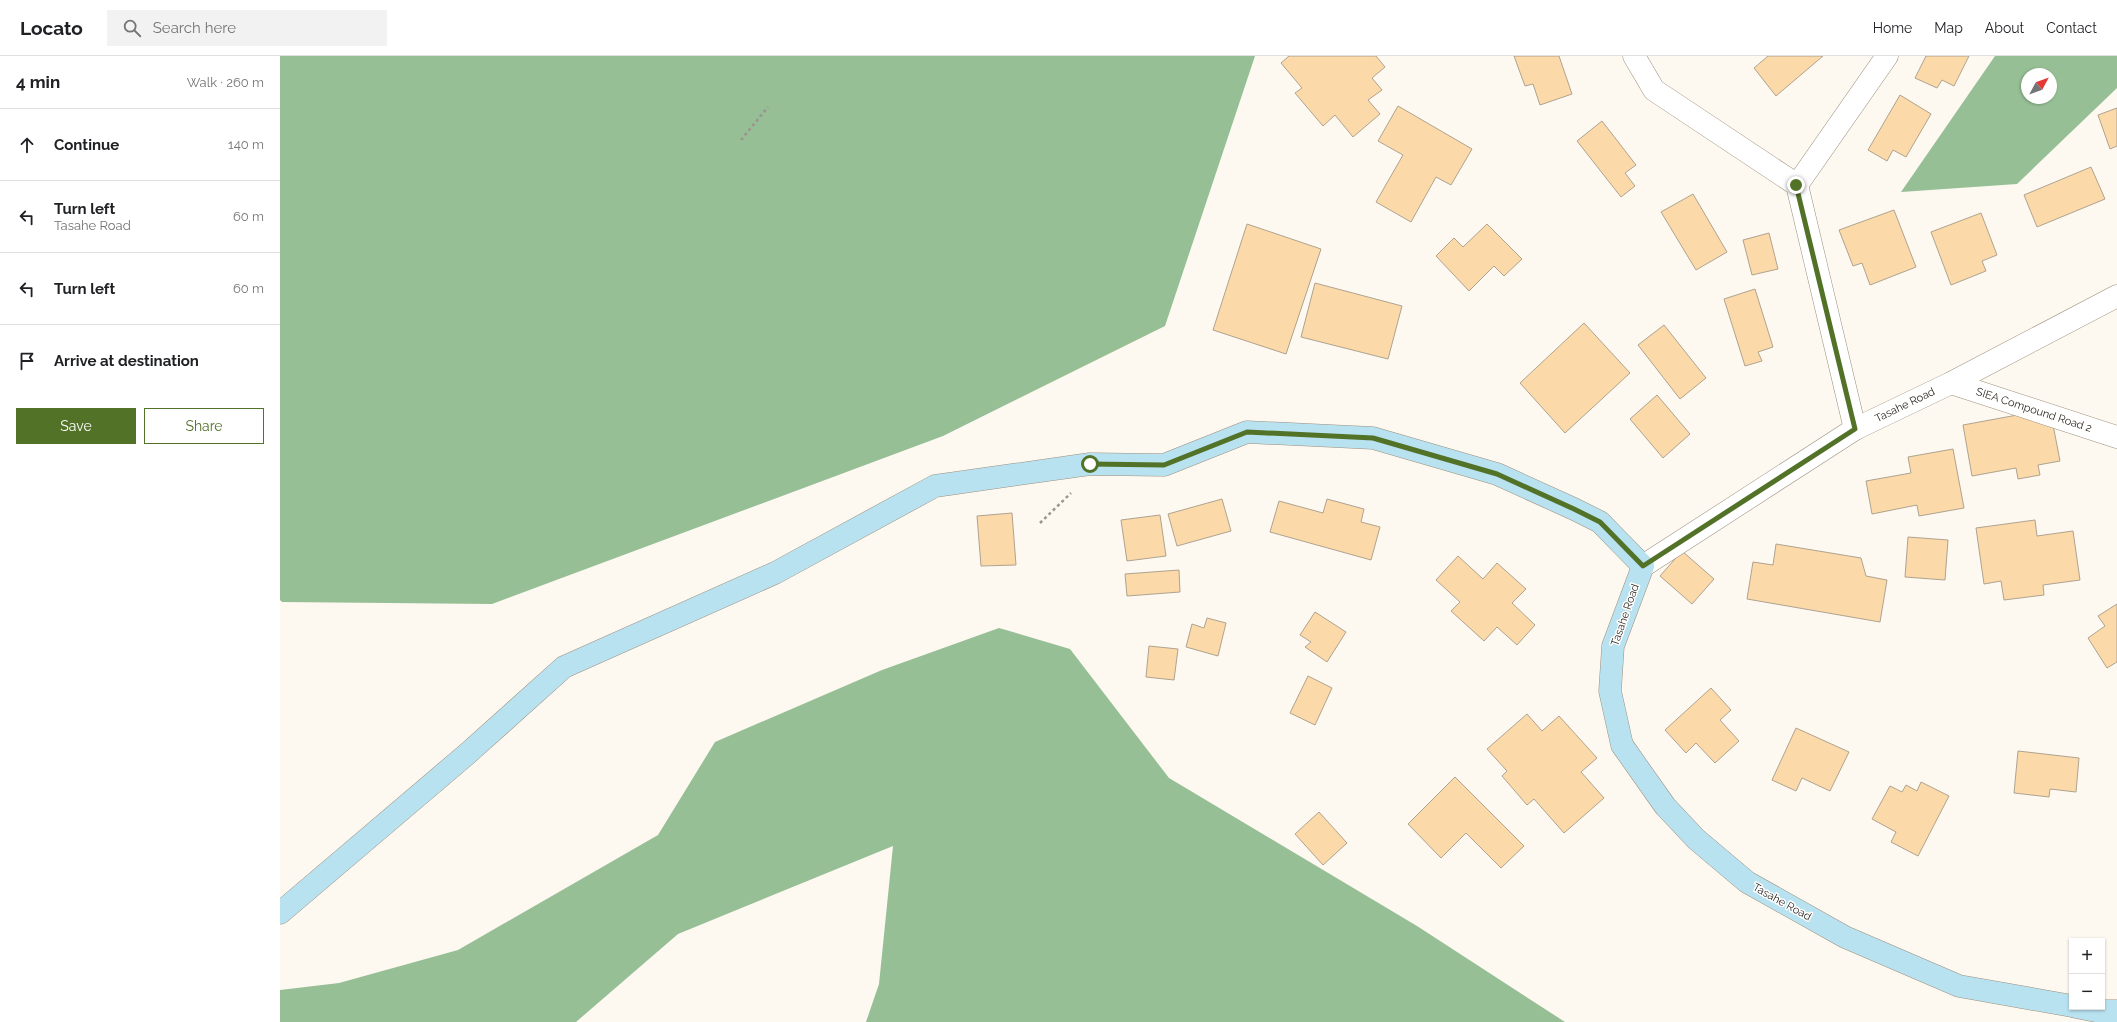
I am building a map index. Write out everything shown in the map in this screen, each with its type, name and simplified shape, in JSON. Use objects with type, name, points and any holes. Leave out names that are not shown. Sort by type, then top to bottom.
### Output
[{"type":"street","points":[[1634,56],[1654,90],[1796,185],[1855,429]]},
{"type":"street","points":[[1796,185],[1888,56]]},
{"type":"street","name":"Tasahe Road","points":[[2069,1005],[1959,986],[1845,937],[1747,882],[1696,839],[1665,806],[1622,745],[1610,691],[1613,646],[1643,566],[1855,429],[1951,383],[2117,296]]},
{"type":"street","name":"SIEA Compound Road 2","points":[[1951,383],[2117,437]]},
{"type":"street","points":[[280,913],[467,754],[564,666],[775,573],[935,486],[1090,464],[1164,465],[1247,432],[1373,438],[1497,474],[1574,509],[1600,522],[1643,566]]},
{"type":"street","points":[[2091,1010],[2117,1011]]},
{"type":"path","points":[[741,140],[768,107]]},
{"type":"green space","points":[[280,56],[1255,56],[1165,326],[943,436],[492,604],[282,602],[280,600]]},
{"type":"green space","points":[[1995,56],[2117,56],[2117,88],[2017,184],[1901,192]]},
{"type":"green space","points":[[999,628],[1070,649],[1169,778],[1417,926],[1565,1022],[866,1022],[879,984],[893,846],[678,934],[576,1022],[280,1022],[280,990],[339,983],[458,950],[658,835],[715,742],[882,670]]},
{"type":"building","points":[[1289,56],[1376,56],[1385,67],[1372,78],[1382,90],[1368,100],[1380,114],[1353,137],[1335,115],[1323,126],[1295,93],[1302,88],[1281,63]]},
{"type":"building","points":[[1514,56],[1559,56],[1572,94],[1540,105],[1533,84],[1525,86]]},
{"type":"building","points":[[1768,56],[1823,56],[1776,96],[1754,68]]},
{"type":"building","points":[[1926,56],[1969,56],[1954,86],[1942,80],[1937,88],[1915,78]]},
{"type":"building","points":[[1900,95],[1931,114],[1906,157],[1893,150],[1887,161],[1868,150]]},
{"type":"building","points":[[1398,106],[1472,149],[1451,185],[1436,177],[1411,222],[1376,202],[1403,155],[1378,141]]},
{"type":"building","points":[[2117,108],[2117,146],[2110,149],[2098,115]]},
{"type":"building","points":[[1602,121],[1636,165],[1625,173],[1635,186],[1621,197],[1577,141]]},
{"type":"building","points":[[2091,167],[2105,199],[2037,227],[2024,195]]},
{"type":"building","points":[[1693,194],[1727,252],[1696,270],[1661,212]]},
{"type":"building","points":[[1894,210],[1916,267],[1870,285],[1862,263],[1853,266],[1839,230]]},
{"type":"building","points":[[1981,213],[1997,255],[1982,261],[1986,271],[1951,285],[1931,232]]},
{"type":"building","points":[[1247,224],[1321,249],[1286,354],[1213,330]]},
{"type":"building","points":[[1487,224],[1522,259],[1504,276],[1494,266],[1469,291],[1436,256],[1454,238],[1463,247]]},
{"type":"building","points":[[1769,233],[1778,269],[1752,275],[1743,240]]},
{"type":"building","points":[[1315,283],[1402,306],[1388,359],[1301,337]]},
{"type":"building","points":[[1755,289],[1773,347],[1758,352],[1762,361],[1745,366],[1724,299]]},
{"type":"building","points":[[1584,323],[1630,373],[1565,433],[1520,383]]},
{"type":"building","points":[[1664,325],[1706,378],[1680,399],[1638,345]]},
{"type":"building","points":[[1657,395],[1690,434],[1663,458],[1630,419]]},
{"type":"building","points":[[2050,409],[2060,461],[2038,465],[2040,475],[2018,479],[2016,468],[1972,476],[1963,425]]},
{"type":"building","points":[[1953,449],[1964,508],[1919,516],[1917,505],[1872,514],[1866,481],[1911,473],[1908,457]]},
{"type":"building","points":[[1222,499],[1231,531],[1177,546],[1168,514]]},
{"type":"building","points":[[1327,499],[1364,509],[1361,522],[1380,527],[1371,560],[1270,532],[1279,501],[1323,513]]},
{"type":"building","points":[[1012,513],[1016,565],[981,566],[977,516]]},
{"type":"building","points":[[1160,515],[1166,556],[1127,561],[1121,520]]},
{"type":"building","points":[[2035,520],[2037,536],[2073,531],[2080,580],[2043,585],[2044,595],[2004,600],[2001,581],[1984,584],[1976,528]]},
{"type":"building","points":[[1908,537],[1948,540],[1945,580],[1905,577]]},
{"type":"building","points":[[1776,544],[1861,558],[1866,576],[1887,580],[1880,622],[1747,599],[1753,562],[1773,565]]},
{"type":"building","points":[[1682,551],[1714,579],[1692,604],[1660,576]]},
{"type":"building","points":[[1458,556],[1483,579],[1497,563],[1526,589],[1512,603],[1535,625],[1517,645],[1497,627],[1484,641],[1451,611],[1460,602],[1436,580]]},
{"type":"building","points":[[1179,570],[1180,592],[1127,596],[1125,574]]},
{"type":"building","points":[[2117,604],[2117,662],[2107,668],[2088,638],[2105,626],[2098,616]]},
{"type":"building","points":[[1315,612],[1346,632],[1327,662],[1305,647],[1311,642],[1300,635]]},
{"type":"building","points":[[1207,618],[1226,623],[1218,656],[1186,647],[1192,624],[1204,628]]},
{"type":"building","points":[[1149,646],[1178,649],[1174,680],[1146,677]]},
{"type":"building","points":[[1308,676],[1332,688],[1315,725],[1290,713]]},
{"type":"building","points":[[1711,688],[1731,710],[1720,720],[1739,741],[1715,763],[1696,743],[1686,753],[1665,730]]},
{"type":"building","points":[[1527,714],[1542,731],[1559,716],[1597,758],[1581,772],[1604,798],[1564,833],[1534,799],[1527,805],[1502,776],[1507,771],[1487,749]]},
{"type":"building","points":[[1796,728],[1849,752],[1830,791],[1802,778],[1796,791],[1772,780]]},
{"type":"building","points":[[2018,751],[2079,758],[2076,792],[2050,789],[2049,797],[2014,793]]},
{"type":"building","points":[[1455,777],[1524,846],[1501,868],[1466,833],[1441,858],[1408,824]]},
{"type":"building","points":[[1921,782],[1949,796],[1918,856],[1891,842],[1896,832],[1872,819],[1890,786],[1902,792],[1906,785],[1917,791]]},
{"type":"building","points":[[1319,812],[1347,843],[1323,865],[1295,834]]},
{"type":"route","points":[[1090,464],[1164,465],[1247,432],[1373,438],[1497,474],[1574,509],[1600,522],[1643,566],[1855,429],[1796,185]]}]
